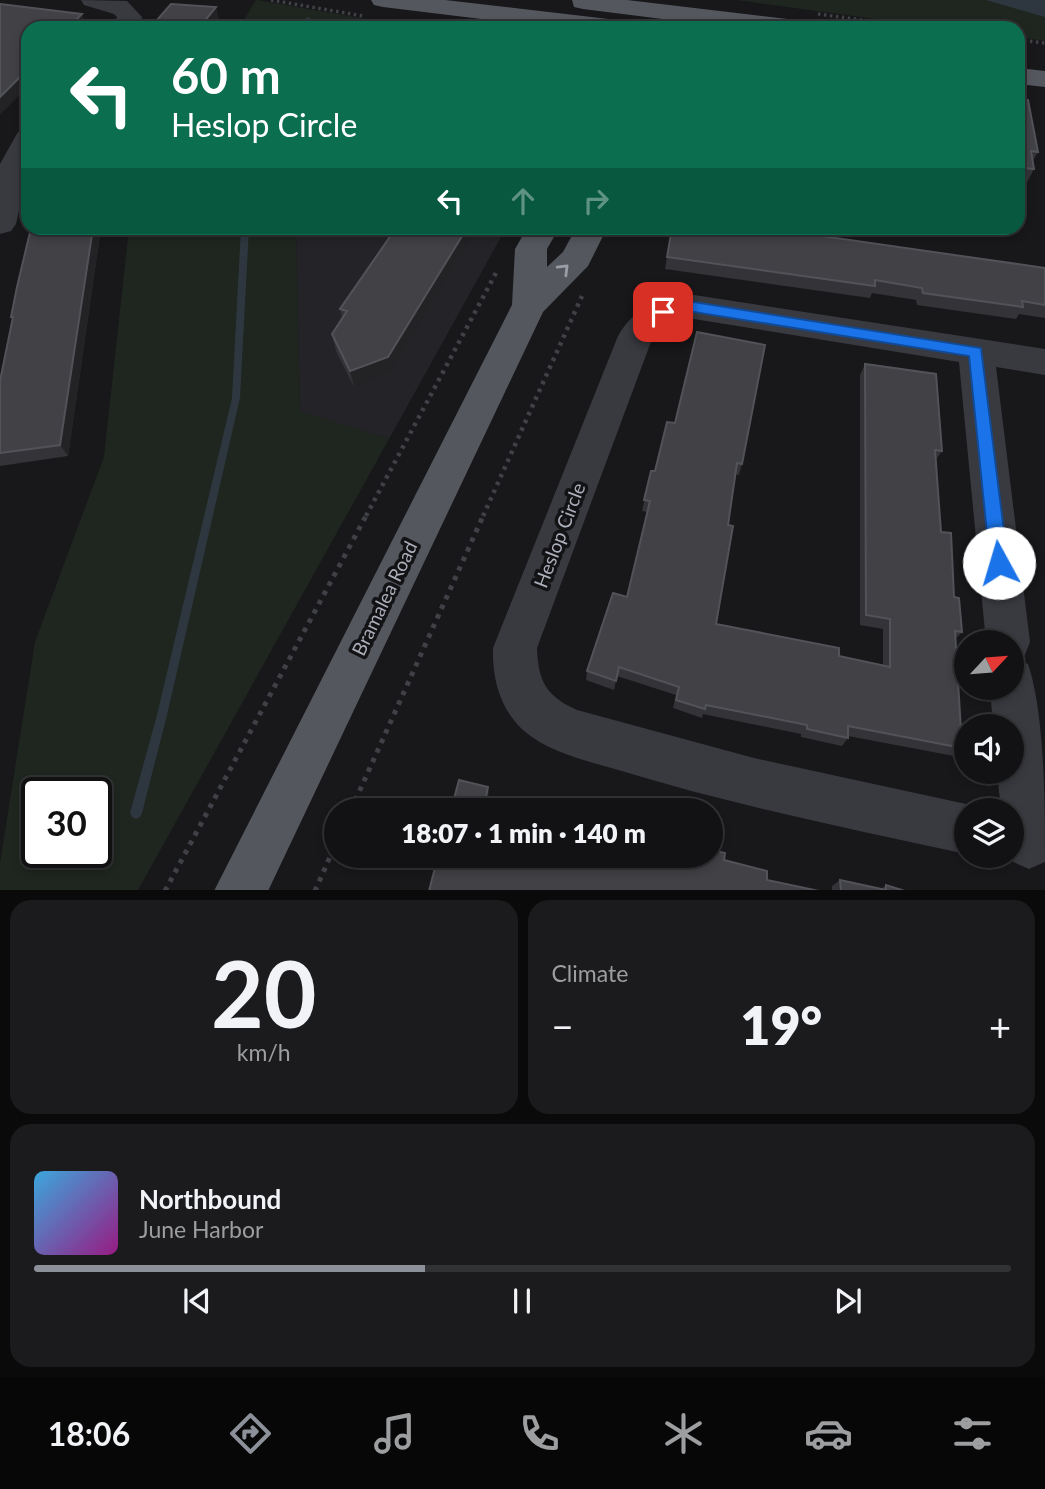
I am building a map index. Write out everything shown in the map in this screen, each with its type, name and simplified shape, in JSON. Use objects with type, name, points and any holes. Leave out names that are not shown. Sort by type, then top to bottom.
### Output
[{"type":"main road","points":[[566,0],[653,13],[801,20]]},
{"type":"main road","points":[[373,8],[532,21]]},
{"type":"main road","points":[[1025,56],[1045,58]]},
{"type":"main road","points":[[1025,77],[1045,79]]},
{"type":"main road","name":"Bramalea Road","points":[[528,305],[531,249],[538,235]]},
{"type":"main road","name":"Bramalea Road","points":[[240,890],[528,305],[576,258],[588,235]]},
{"type":"street","points":[[93,0],[108,2],[125,9],[130,16],[129,21]]},
{"type":"street","points":[[0,224],[13,168],[21,152]]},
{"type":"street","name":"Heslop Circle","points":[[954,826],[705,772],[574,733],[548,720],[532,707],[521,691],[514,671],[515,648],[636,336],[650,317],[678,308],[694,307],[1045,362]]},
{"type":"street","points":[[976,352],[1006,630]]},
{"type":"street","points":[[1014,700],[1028,843]]},
{"type":"path","points":[[271,0],[373,8]]},
{"type":"path","points":[[1025,41],[1045,43]]},
{"type":"path","points":[[166,890],[501,264]]},
{"type":"path","points":[[356,798],[583,294]]},
{"type":"path","points":[[315,890],[325,868]]},
{"type":"shaded area","points":[[256,0],[378,21],[243,21]]},
{"type":"shaded area","points":[[737,0],[1045,0],[1045,41],[1025,38],[1025,21],[890,21]]},
{"type":"shaded area","points":[[986,0],[1045,0],[1045,17]]},
{"type":"shaded area","points":[[128,235],[296,235],[300,411],[389,439],[138,890],[0,890],[0,863],[35,642],[104,457]]},
{"type":"shaded area","points":[[296,235],[502,235],[389,439],[300,412]]},
{"type":"building","points":[[0,4],[82,14],[75,21],[21,21],[21,76],[0,97]]},
{"type":"building","points":[[171,4],[216,7],[205,21],[156,21]]},
{"type":"building","points":[[1025,100],[1028,100],[1038,152],[1031,151],[1034,169],[1025,168]]},
{"type":"building","points":[[29,235],[92,235],[60,445],[0,453],[0,381]]},
{"type":"building","points":[[391,235],[463,235],[388,357],[350,371],[332,334],[347,311],[340,309]]},
{"type":"building","points":[[671,235],[815,235],[1045,268],[1045,305],[1022,301],[1023,307],[923,293],[922,288],[875,280],[875,286],[667,257]]},
{"type":"building","points":[[697,332],[765,345],[742,464],[737,463],[728,525],[733,526],[716,624],[839,648],[839,656],[890,667],[890,619],[866,615],[865,364],[936,374],[942,451],[935,450],[941,532],[951,533],[954,597],[959,598],[962,630],[954,630],[954,700],[959,700],[960,714],[954,714],[954,746],[848,726],[848,738],[807,729],[807,725],[706,705],[705,709],[676,700],[679,687],[619,667],[616,681],[587,671],[613,593],[627,597],[650,501],[644,500],[651,471],[655,471],[667,422],[675,423]]},
{"type":"building","points":[[459,780],[488,787],[486,798],[454,798]]},
{"type":"building","points":[[723,853],[724,860],[767,871],[767,880],[814,890],[429,890],[435,868],[723,868]]},
{"type":"building","points":[[840,880],[886,890],[841,890]]},
{"type":"building","points":[[886,885],[902,890],[886,890]]},
{"type":"waterway","points":[[136,813],[162,715],[236,398],[245,235]]},
{"type":"route","points":[[663,312],[694,307],[976,352],[999,563]]}]
